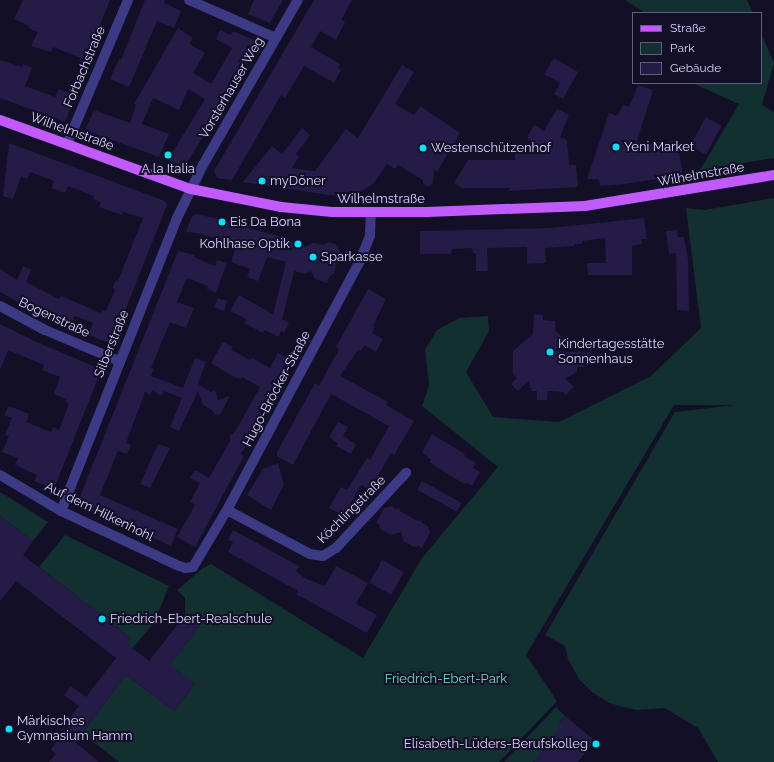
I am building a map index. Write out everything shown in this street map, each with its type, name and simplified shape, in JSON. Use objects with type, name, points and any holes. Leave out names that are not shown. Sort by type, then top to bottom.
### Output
[{"type":"main road","name":"Wilhelmstraße","points":[[0,120],[191,189],[218,196],[301,210],[371,213],[585,206],[774,175]]},
{"type":"street","name":"Forbachstraße","points":[[67,144],[128,0]]},
{"type":"street","points":[[189,0],[276,38]]},
{"type":"street","name":"Vorsterhauser Weg","points":[[191,189],[203,164],[298,0]]},
{"type":"street","name":"Silberstraße","points":[[61,510],[119,361],[177,218],[191,189]]},
{"type":"street","name":"Hugo-Bröcker-Straße","points":[[189,568],[196,564],[227,510],[359,263],[370,236],[371,213]]},
{"type":"street","name":"Bogenstraße","points":[[0,306],[45,330],[119,361]]},
{"type":"street","name":"Köchlingstraße","points":[[227,510],[310,554],[323,556],[336,548],[406,473]]},
{"type":"street","name":"Auf dem Hilkenhohl","points":[[0,475],[61,510],[179,566],[189,568]]},
{"type":"green space","points":[[625,0],[747,0],[753,12],[643,12]]},
{"type":"green space","points":[[762,35],[774,63],[762,105],[774,112],[774,158],[700,170],[739,104],[694,84],[762,84]]},
{"type":"green space","name":"Friedrich-Ebert-Park","points":[[774,198],[774,762],[718,762],[698,728],[665,708],[636,710],[609,703],[592,692],[579,679],[568,659],[565,646],[545,635],[675,412],[735,405],[674,405],[526,655],[557,701],[499,762],[119,762],[82,733],[126,675],[174,711],[189,692],[194,684],[178,671],[167,669],[200,625],[185,614],[185,598],[177,590],[203,568],[211,564],[363,658],[422,558],[498,467],[422,406],[429,385],[425,350],[437,330],[459,318],[488,316],[489,331],[466,372],[493,417],[559,422],[651,376],[701,328],[686,208],[704,210]]},
{"type":"green space","points":[[0,492],[48,522],[33,541],[0,516]]},
{"type":"green space","points":[[65,535],[169,586],[154,623],[129,652],[124,648],[131,638],[39,567]]},
{"type":"green space","points":[[556,707],[565,716],[559,723],[563,726],[533,762],[504,762]]},
{"type":"building","points":[[23,0],[110,0],[86,60],[53,47],[51,52],[31,46],[38,32],[28,28],[29,26],[14,19]]},
{"type":"building","points":[[145,0],[165,0],[164,3],[181,11],[174,28],[157,21],[129,87],[110,79],[119,59],[121,60]]},
{"type":"building","points":[[254,0],[283,0],[270,23],[248,14]]},
{"type":"building","points":[[314,0],[352,0],[341,20],[345,22],[336,40],[320,31],[311,47],[340,64],[338,68],[341,70],[334,83],[304,66],[285,98],[281,95],[232,180],[217,178],[214,171]]},
{"type":"building","points":[[178,28],[193,38],[189,44],[205,53],[193,73],[210,83],[212,83],[232,48],[216,39],[220,30],[231,35],[233,31],[259,42],[187,163],[181,165],[168,160],[205,99],[188,89],[179,110],[153,98],[142,124],[169,134],[159,157],[85,130],[94,110],[130,123],[136,105],[134,104]]},
{"type":"building","points":[[554,58],[578,72],[563,99],[554,94],[560,83],[544,74]]},
{"type":"building","points":[[0,60],[22,67],[23,64],[32,68],[25,86],[55,97],[59,89],[76,95],[65,122],[0,98]]},
{"type":"building","points":[[402,65],[414,72],[395,104],[414,115],[420,106],[460,133],[437,172],[434,169],[433,183],[430,186],[426,186],[423,183],[423,180],[398,165],[395,169],[387,164],[374,183],[362,191],[346,196],[329,195],[243,182],[272,146],[282,154],[302,128],[310,135],[296,154],[299,157],[292,168],[315,171],[346,129],[358,138]]},
{"type":"building","points":[[638,85],[653,90],[635,147],[677,140],[683,175],[625,184],[600,186],[599,179],[587,179],[609,113],[617,116],[623,105],[629,107]]},
{"type":"building","points":[[557,109],[569,115],[560,137],[567,140],[569,165],[576,165],[578,187],[508,191],[510,188],[462,188],[454,183],[468,160],[515,160],[515,153],[550,152],[528,139],[528,135],[534,125],[544,131]]},
{"type":"building","points":[[706,117],[722,126],[706,155],[690,146]]},
{"type":"building","points":[[9,143],[165,201],[167,205],[113,341],[109,343],[88,335],[93,323],[75,316],[70,327],[45,317],[0,292],[0,269],[17,280],[23,266],[31,270],[26,282],[59,299],[61,296],[101,313],[103,310],[106,311],[115,290],[113,289],[114,285],[116,280],[118,281],[143,218],[123,212],[122,215],[99,207],[101,202],[93,199],[94,196],[68,186],[65,193],[52,188],[54,181],[30,172],[27,179],[21,176],[13,199],[3,196]]},
{"type":"building","points":[[196,214],[249,226],[248,228],[294,240],[300,240],[305,247],[313,243],[323,245],[328,242],[335,244],[340,252],[334,274],[329,277],[327,283],[315,279],[311,271],[305,274],[294,271],[282,319],[289,323],[284,333],[281,331],[278,337],[265,330],[263,333],[244,323],[246,319],[230,311],[239,295],[273,314],[286,262],[267,257],[258,281],[247,277],[250,269],[231,262],[237,244],[197,233],[186,232],[192,216]]},
{"type":"building","points":[[644,218],[647,239],[641,239],[642,244],[632,246],[632,275],[588,275],[587,263],[606,263],[605,238],[582,241],[582,244],[575,244],[575,246],[545,248],[546,263],[527,264],[527,247],[487,248],[488,271],[476,271],[476,253],[473,253],[472,248],[452,249],[451,254],[420,254],[420,231],[551,228]]},
{"type":"building","points":[[677,230],[678,237],[684,237],[688,259],[689,311],[677,310],[676,253],[669,254],[666,231]]},
{"type":"building","points":[[178,251],[195,255],[194,257],[215,266],[217,260],[227,263],[216,293],[207,289],[208,286],[187,278],[177,302],[194,308],[186,328],[170,322],[151,368],[154,369],[151,376],[183,388],[195,358],[206,362],[198,384],[211,392],[215,390],[218,400],[230,396],[220,415],[214,414],[213,411],[203,405],[198,391],[179,431],[170,427],[182,398],[164,391],[161,396],[152,390],[150,395],[145,392],[126,443],[131,445],[127,454],[118,451],[100,495],[178,529],[171,546],[77,504]]},
{"type":"building","points":[[368,289],[386,299],[373,326],[375,327],[372,333],[383,339],[376,352],[364,345],[361,351],[358,350],[340,376],[388,402],[386,405],[414,421],[394,455],[391,453],[370,490],[361,485],[344,516],[329,508],[341,487],[347,490],[367,458],[370,460],[389,426],[331,394],[293,465],[277,456],[277,452],[315,383],[319,386],[339,349],[336,347]]},
{"type":"building","points":[[218,298],[227,301],[224,311],[214,307]]},
{"type":"building","points":[[534,314],[543,315],[543,320],[555,321],[555,330],[566,341],[555,351],[591,353],[591,363],[584,363],[584,367],[577,367],[577,372],[565,379],[574,387],[566,395],[563,392],[548,391],[547,400],[537,400],[537,391],[532,391],[528,381],[518,391],[511,384],[517,378],[513,374],[513,351],[533,334]]},
{"type":"building","points":[[0,324],[34,341],[98,368],[100,373],[54,489],[34,481],[37,475],[15,465],[18,458],[2,452],[9,436],[5,435],[12,418],[4,415],[9,406],[29,414],[26,422],[51,432],[53,427],[59,430],[69,403],[65,402],[66,399],[54,394],[60,377],[42,370],[44,365],[8,350],[0,370]]},
{"type":"building","points":[[223,342],[233,347],[231,350],[250,360],[252,358],[270,368],[278,353],[288,358],[259,412],[263,415],[259,422],[260,426],[251,428],[253,436],[244,439],[246,445],[241,454],[244,456],[195,547],[177,537],[195,505],[190,502],[200,483],[190,478],[195,470],[209,478],[230,441],[230,435],[233,434],[240,423],[260,387],[242,377],[241,379],[234,377],[211,363]]},
{"type":"building","points":[[338,422],[348,427],[343,436],[356,444],[351,454],[336,446],[338,443],[329,437]]},
{"type":"building","points":[[432,434],[465,454],[464,456],[476,463],[473,468],[480,472],[472,486],[468,483],[464,484],[429,462],[431,460],[422,452]]},
{"type":"building","points":[[158,444],[170,448],[150,488],[140,484]]},
{"type":"building","points":[[278,463],[284,485],[271,510],[247,495],[263,469]]},
{"type":"building","points":[[422,481],[461,503],[457,512],[417,490]]},
{"type":"building","points":[[391,506],[396,509],[399,508],[400,511],[418,521],[421,520],[422,523],[428,526],[430,533],[422,548],[419,546],[414,547],[403,541],[401,532],[391,535],[380,529],[379,524],[376,523],[384,508]]},
{"type":"building","points":[[0,516],[33,541],[23,555],[131,638],[127,644],[149,661],[186,614],[200,625],[170,665],[195,684],[174,711],[126,675],[75,742],[99,762],[49,762],[56,754],[51,749],[70,724],[67,721],[79,706],[64,695],[71,686],[86,697],[116,658],[16,581],[0,601]]},
{"type":"building","points":[[233,530],[299,566],[296,571],[306,579],[325,586],[336,566],[368,583],[356,604],[377,615],[367,633],[296,594],[298,591],[228,552],[233,542],[228,540]]},
{"type":"building","points":[[382,560],[404,572],[391,595],[369,583]]},
{"type":"building","points":[[565,716],[595,741],[578,762],[533,762],[562,726],[559,724]]},
{"type":"place","name":"Yeni Market","points":[[616,147]]},
{"type":"place","name":"Westenschützenhof","points":[[423,148]]},
{"type":"place","name":"A la Italia","points":[[168,155]]},
{"type":"place","name":"myDöner","points":[[262,181]]},
{"type":"place","name":"Eis Da Bona","points":[[222,222]]},
{"type":"place","name":"Kohlhase Optik","points":[[298,244]]},
{"type":"place","name":"Sparkasse","points":[[313,257]]},
{"type":"place","name":"Kindertagesstätte Sonnenhaus","points":[[550,352]]},
{"type":"place","name":"Friedrich-Ebert-Realschule","points":[[102,619]]},
{"type":"place","name":"Märkisches Gymnasium Hamm","points":[[9,729]]},
{"type":"place","name":"Elisabeth-Lüders-Berufskolleg","points":[[596,744]]}]
